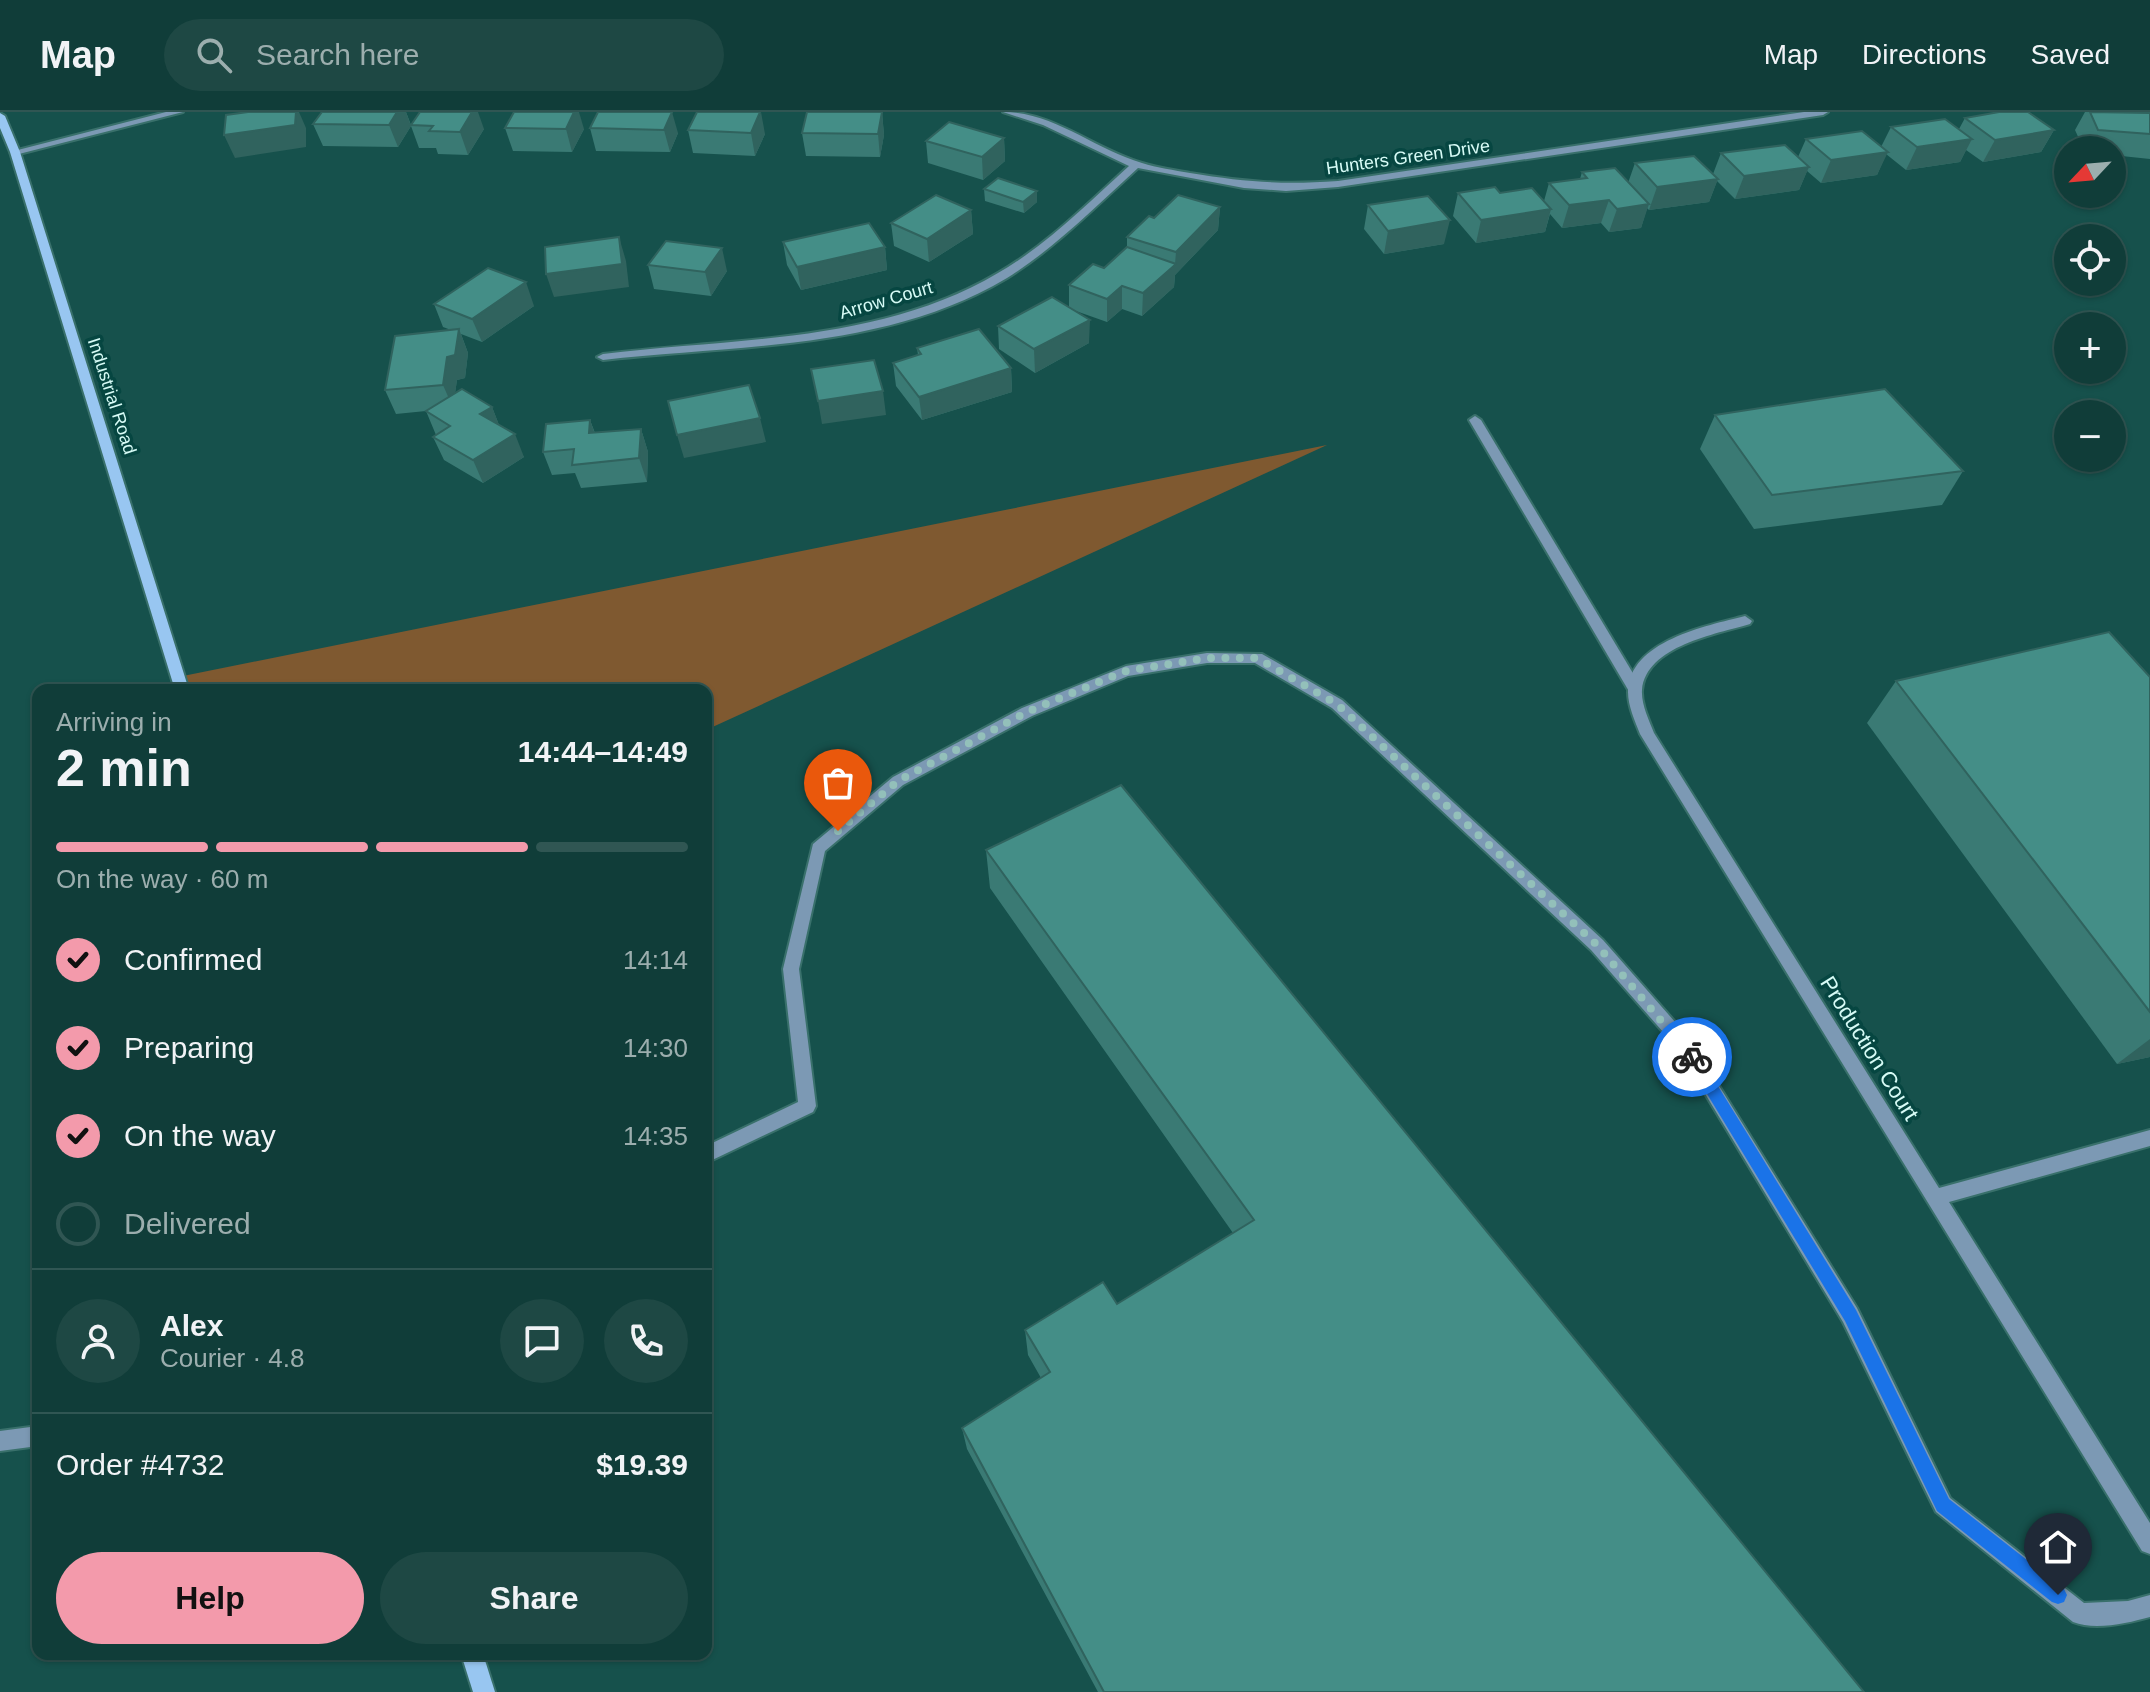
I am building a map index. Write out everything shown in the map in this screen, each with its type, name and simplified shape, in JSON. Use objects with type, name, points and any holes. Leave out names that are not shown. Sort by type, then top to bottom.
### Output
[{"type":"main road","name":"Industrial Road","points":[[0,116],[15,152],[180,684]]},
{"type":"main road","points":[[474,1660],[484,1692]]},
{"type":"street","points":[[15,152],[178,112]]},
{"type":"street","name":"Hunters Green Drive","points":[[1008,112],[1046,123],[1136,165],[1244,185],[1286,188],[1338,184],[1823,112]]},
{"type":"street","name":"Arrow Court","points":[[603,357],[676,347],[822,337],[934,307],[1000,277],[1043,245],[1136,165]]},
{"type":"street","name":"Production Court","points":[[1475,420],[1635,689],[1647,734],[2150,1543]]},
{"type":"street","points":[[1635,689],[1644,667],[1666,646],[1700,632],[1745,621]]},
{"type":"street","points":[[712,1152],[807,1106],[791,969],[818,848],[898,781],[1027,712],[1126,671],[1207,658],[1257,658],[1337,704],[1597,945],[1684,1044],[1850,1315],[1943,1505],[2081,1614],[2128,1612],[2150,1606]]},
{"type":"street","points":[[1937,1197],[2150,1138]]},
{"type":"street","points":[[0,1441],[32,1437]]},
{"type":"shaded area","points":[[1327,445],[712,727],[712,684],[180,684],[178,677]]},
{"type":"building","points":[[296,112],[295,125],[224,135],[226,115]]},
{"type":"building","points":[[322,112],[397,112],[389,125],[313,124]]},
{"type":"building","points":[[420,112],[472,112],[460,132],[429,131],[433,126],[411,125]]},
{"type":"building","points":[[514,112],[574,112],[566,129],[505,128]]},
{"type":"building","points":[[598,112],[672,112],[664,130],[590,128]]},
{"type":"building","points":[[697,112],[760,112],[751,133],[688,130]]},
{"type":"building","points":[[807,112],[882,112],[878,134],[802,133]]},
{"type":"building","points":[[1999,112],[2028,112],[2054,130],[1995,140],[1965,118]]},
{"type":"building","points":[[2090,112],[2150,113],[2150,134],[2098,130]]},
{"type":"building","points":[[1945,119],[1972,139],[1917,147],[1891,127]]},
{"type":"building","points":[[949,122],[1004,138],[982,157],[926,141]]},
{"type":"building","points":[[1862,131],[1888,152],[1831,160],[1806,139]]},
{"type":"building","points":[[1785,145],[1809,167],[1744,176],[1721,153]]},
{"type":"building","points":[[1694,156],[1718,179],[1657,187],[1635,163]]},
{"type":"building","points":[[1615,168],[1649,204],[1617,209],[1609,200],[1569,205],[1549,183],[1587,178],[1582,172]]},
{"type":"building","points":[[998,178],[1037,191],[1023,202],[984,189]]},
{"type":"building","points":[[1495,187],[1500,193],[1532,188],[1551,209],[1481,220],[1458,193]]},
{"type":"building","points":[[936,195],[971,210],[927,239],[891,223]]},
{"type":"building","points":[[1178,195],[1220,207],[1176,252],[1127,237],[1149,216],[1154,218]]},
{"type":"building","points":[[1428,196],[1450,220],[1388,231],[1368,205]]},
{"type":"building","points":[[869,223],[885,247],[797,267],[783,242]]},
{"type":"building","points":[[619,237],[622,264],[546,274],[545,247]]},
{"type":"building","points":[[666,241],[722,248],[705,272],[648,265]]},
{"type":"building","points":[[1127,247],[1176,264],[1143,293],[1122,286],[1107,299],[1069,285],[1093,264],[1104,268]]},
{"type":"building","points":[[488,268],[526,282],[472,319],[434,304]]},
{"type":"building","points":[[1052,297],[1090,320],[1034,349],[998,326]]},
{"type":"building","points":[[459,329],[455,355],[447,357],[443,385],[385,390],[395,336]]},
{"type":"building","points":[[979,329],[1011,368],[919,397],[893,363],[921,354],[917,348]]},
{"type":"building","points":[[874,360],[883,391],[818,401],[811,369]]},
{"type":"building","points":[[749,385],[760,418],[677,435],[668,401]]},
{"type":"building","points":[[462,389],[492,407],[480,414],[515,434],[473,460],[433,437],[450,426],[426,411]]},
{"type":"building","points":[[1885,389],[1963,471],[1772,495],[1715,415]]},
{"type":"building","points":[[590,420],[589,433],[641,429],[639,458],[572,465],[574,449],[543,452],[546,424]]},
{"type":"building","points":[[2109,632],[2150,677],[2150,1012],[1896,681]]},
{"type":"building","points":[[1121,785],[1864,1692],[1104,1692],[962,1428],[1050,1372],[1025,1330],[1103,1282],[1117,1304],[1254,1220],[986,850]]},
{"type":"way so far","points":[[838,831],[898,781],[1027,712],[1077,691],[1126,671],[1207,658],[1257,658],[1337,704],[1597,945],[1692,1057]]},
{"type":"route","points":[[1692,1057],[1850,1315],[1943,1505],[2058,1595]]}]
